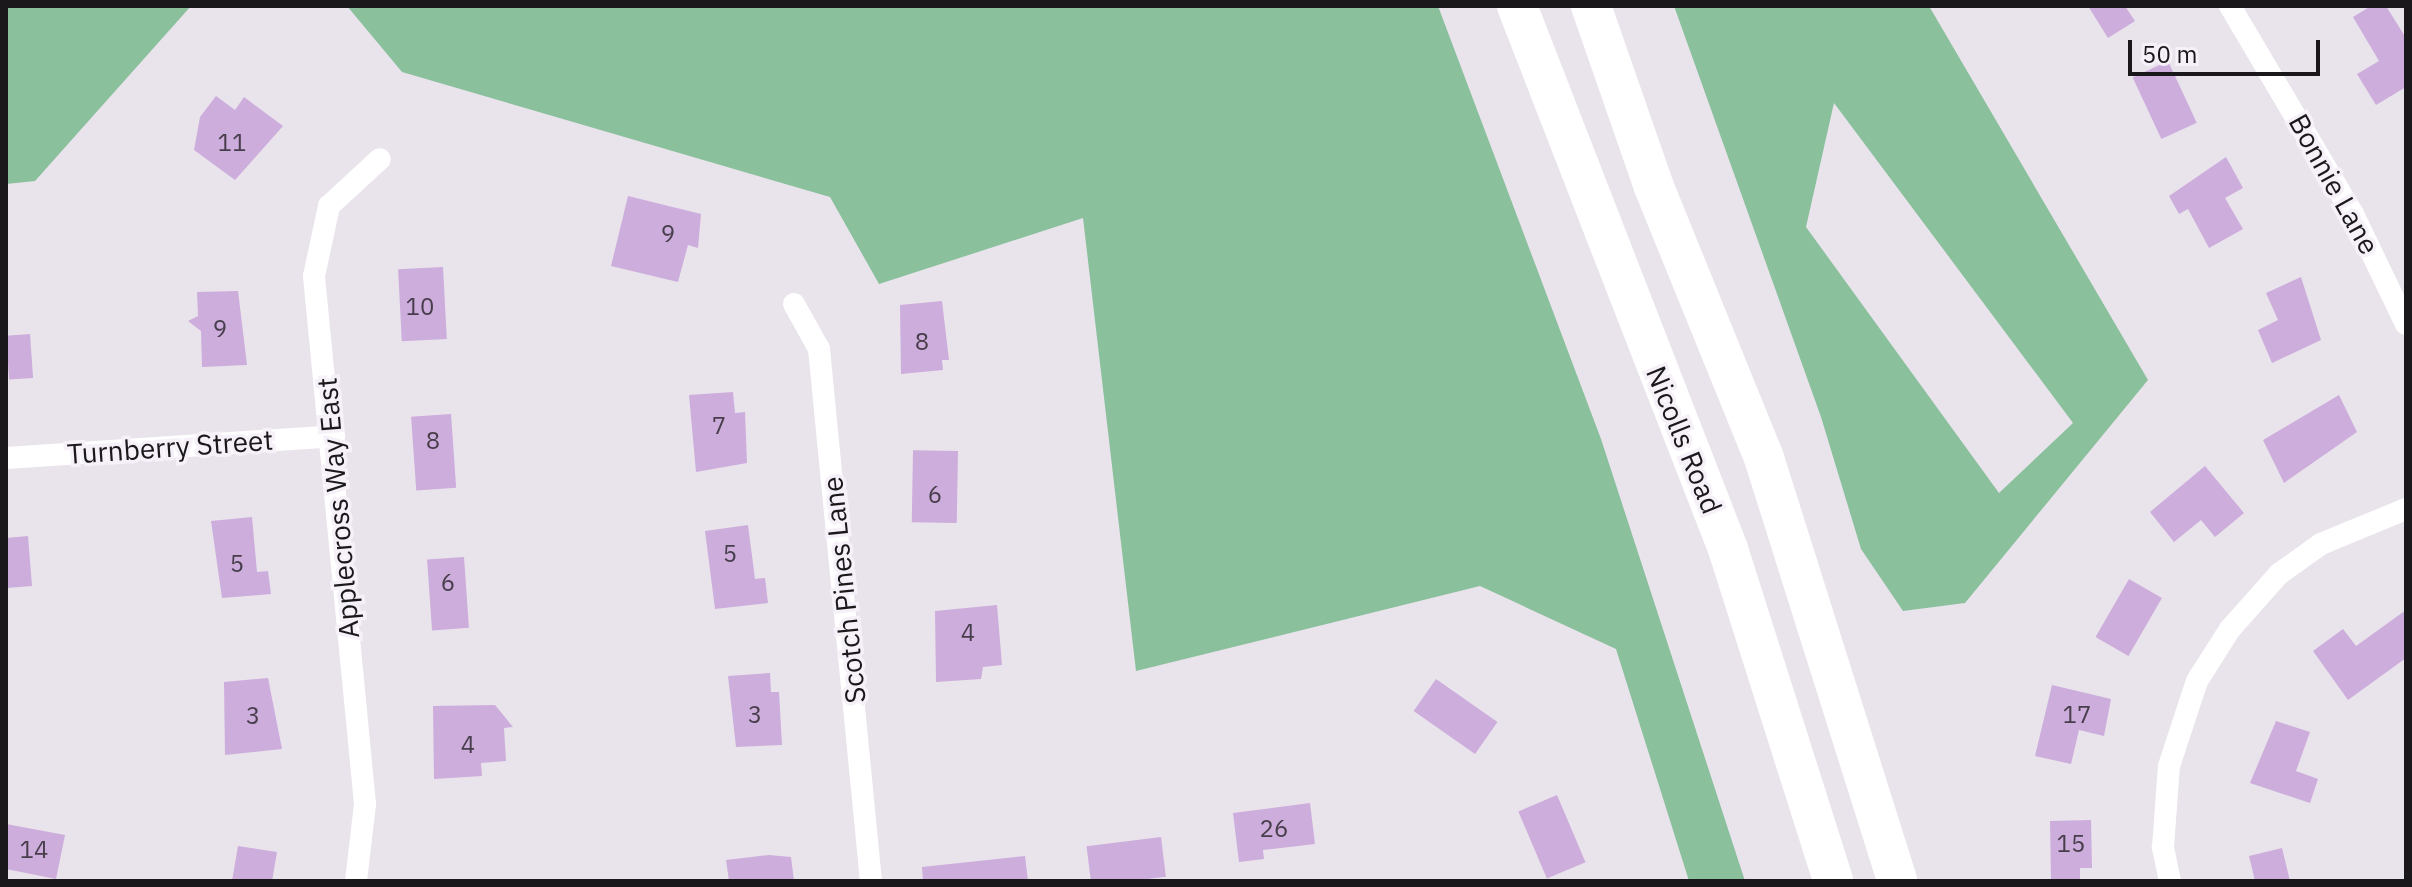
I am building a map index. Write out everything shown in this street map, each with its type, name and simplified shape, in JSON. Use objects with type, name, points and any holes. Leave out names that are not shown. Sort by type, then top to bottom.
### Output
[{"type":"highway","name":"Nicolls Road","points":[[1517,6],[1728,549],[1833,881]]},
{"type":"highway","points":[[1591,6],[1654,187],[1764,458],[1897,881]]},
{"type":"street","name":"Bonnie Lane","points":[[2230,6],[2353,214],[2406,324]]},
{"type":"street","name":"Applecross Way East","points":[[356,881],[365,804],[334,436],[314,276],[329,206],[380,159]]},
{"type":"street","name":"Scotch Pines Lane","points":[[794,304],[819,349],[871,881]]},
{"type":"street","name":"Turnberry Street","points":[[6,458],[334,436]]},
{"type":"street","points":[[2170,881],[2163,847],[2169,766],[2205,668],[2279,574],[2359,524],[2406,509]]},
{"type":"green space","points":[[6,6],[191,6],[35,181],[6,184]]},
{"type":"green space","points":[[347,6],[1438,6],[1601,439],[1745,881],[1689,881],[1616,649],[1480,586],[1136,671],[1083,218],[879,284],[830,197],[402,72]]},
{"type":"green space","points":[[1674,6],[1929,6],[2148,380],[1965,603],[1903,611],[1861,549],[1821,417]],"holes":[[[1834,103],[2073,423],[1999,493],[1806,227]]]},
{"type":"building","points":[[2088,6],[2125,6],[2135,21],[2108,38]]},
{"type":"building","points":[[2371,6],[2386,6],[2406,38],[2406,87],[2376,105],[2357,74],[2379,61],[2353,17]]},
{"type":"building","points":[[2168,61],[2197,123],[2161,139],[2133,77]]},
{"type":"building","points":[[216,96],[235,110],[244,97],[283,126],[235,180],[194,150],[200,117]]},
{"type":"building","points":[[2226,157],[2243,188],[2225,198],[2243,229],[2209,248],[2188,209],[2179,214],[2169,196]]},
{"type":"building","points":[[628,196],[701,214],[698,248],[688,245],[678,282],[611,266]]},
{"type":"building","points":[[443,267],[447,339],[402,341],[398,269]]},
{"type":"building","points":[[2301,277],[2321,340],[2272,363],[2258,330],[2278,320],[2266,293]]},
{"type":"building","points":[[238,291],[247,365],[202,367],[201,331],[188,321],[198,316],[197,292]]},
{"type":"building","points":[[942,301],[949,360],[942,360],[943,370],[901,374],[900,305]]},
{"type":"building","points":[[30,334],[33,378],[9,380],[6,336]]},
{"type":"building","points":[[733,392],[735,413],[745,412],[747,463],[696,472],[689,395]]},
{"type":"building","points":[[2339,395],[2357,432],[2284,483],[2263,440]]},
{"type":"building","points":[[451,414],[456,488],[416,491],[411,417]]},
{"type":"building","points":[[913,450],[958,451],[957,523],[912,522]]},
{"type":"building","points":[[2205,466],[2244,513],[2215,537],[2201,520],[2174,542],[2150,512]]},
{"type":"building","points":[[252,517],[257,572],[268,571],[271,594],[222,598],[211,521]]},
{"type":"building","points":[[748,525],[755,579],[765,578],[768,603],[715,609],[705,531]]},
{"type":"building","points":[[28,536],[32,586],[6,588],[6,538]]},
{"type":"building","points":[[464,557],[469,628],[432,630],[427,560]]},
{"type":"building","points":[[2129,579],[2162,598],[2128,656],[2096,637]]},
{"type":"building","points":[[997,605],[1002,665],[983,667],[981,679],[936,682],[935,611]]},
{"type":"building","points":[[2406,610],[2406,658],[2348,700],[2313,651],[2343,629],[2356,646]]},
{"type":"building","points":[[770,673],[771,692],[779,692],[782,745],[736,747],[728,676]]},
{"type":"building","points":[[268,678],[282,749],[225,755],[224,682]]},
{"type":"building","points":[[1436,679],[1497,722],[1475,754],[1414,711]]},
{"type":"building","points":[[2052,685],[2111,699],[2104,736],[2079,730],[2071,764],[2035,756]]},
{"type":"building","points":[[495,705],[513,727],[504,728],[506,761],[481,763],[482,776],[434,779],[433,706]]},
{"type":"building","points":[[2276,721],[2310,732],[2296,771],[2318,779],[2310,803],[2250,783]]},
{"type":"building","points":[[1557,795],[1586,862],[1547,879],[1518,811]]},
{"type":"building","points":[[1310,803],[1315,844],[1263,850],[1264,859],[1239,862],[1233,813]]},
{"type":"building","points":[[2091,820],[2092,868],[2080,868],[2080,881],[2051,881],[2050,821]]},
{"type":"building","points":[[6,824],[65,835],[56,879],[6,869]]},
{"type":"building","points":[[1161,837],[1166,877],[1091,881],[1087,846]]},
{"type":"building","points":[[238,846],[277,852],[272,881],[232,881]]},
{"type":"building","points":[[2282,848],[2290,881],[2255,881],[2249,856]]},
{"type":"building","points":[[769,855],[791,857],[794,881],[729,881],[726,860]]},
{"type":"building","points":[[1025,856],[1028,881],[923,881],[922,867]]}]
